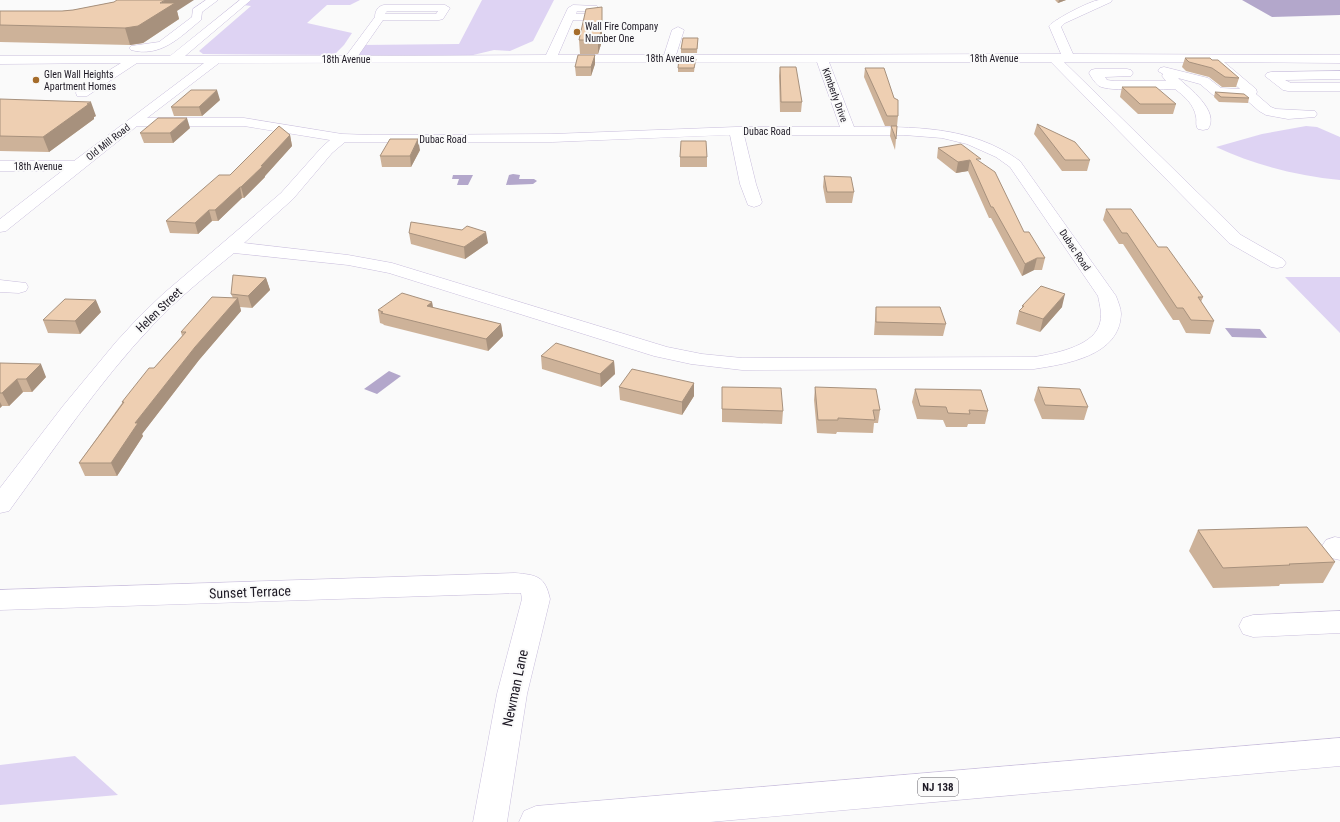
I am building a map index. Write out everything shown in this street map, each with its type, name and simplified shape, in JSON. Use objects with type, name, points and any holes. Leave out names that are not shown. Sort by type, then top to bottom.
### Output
[{"type":"main road","points":[[122,48],[154,47],[163,45],[197,18],[198,11],[213,0]]},
{"type":"main road","points":[[174,59],[246,0]]},
{"type":"main road","points":[[1069,58],[1055,26],[1061,21],[1107,0]]},
{"type":"main road","points":[[350,59],[380,17],[380,13],[384,8],[445,8],[439,17],[380,17]]},
{"type":"main road","points":[[551,58],[569,17]]},
{"type":"main road","points":[[669,58],[678,30]]},
{"type":"main road","points":[[556,46],[570,46]]},
{"type":"main road","points":[[579,58],[583,46]]},
{"type":"main road","name":"18th Avenue","points":[[0,60],[551,58],[1340,59]]},
{"type":"main road","points":[[1054,58],[1235,239],[1277,263]]},
{"type":"main road","points":[[1145,58],[1178,85],[1200,106],[1204,119],[1203,126]]},
{"type":"main road","points":[[1204,81],[1218,92],[1251,92],[1211,58]]},
{"type":"main road","points":[[82,93],[136,59]]},
{"type":"main road","name":"Old Mill Road","points":[[0,227],[217,59]]},
{"type":"main road","name":"Kimberly Drive","points":[[822,59],[849,131]]},
{"type":"main road","points":[[1178,85],[1114,85],[1103,83],[1095,73],[1163,72],[1204,81],[1233,81],[1235,78]]},
{"type":"main road","points":[[1340,75],[1271,76],[1288,87],[1340,87]]},
{"type":"main road","points":[[1246,93],[1266,109],[1278,114],[1310,114]]},
{"type":"main road","name":"Dubac Road","points":[[134,122],[244,122],[342,138],[559,138],[736,131],[904,131],[942,134],[982,145],[1012,161],[1023,174],[1107,296],[1112,307],[1112,320],[1107,332],[1096,343],[1084,350],[1053,360],[1034,363],[719,363],[680,357],[661,352],[392,268],[348,260],[230,248]]},
{"type":"main road","points":[[736,131],[741,144],[744,172],[754,202]]},
{"type":"main road","name":"Helen Street","points":[[0,505],[71,411],[123,346],[170,298],[230,248],[287,196],[327,150],[342,138]]},
{"type":"main road","name":"18th Avenue","points":[[0,166],[77,166]]},
{"type":"main road","points":[[0,286],[19,287]]},
{"type":"main road","name":"Sunset Terrace","points":[[0,600],[501,583]]},
{"type":"main road","name":"Newman Lane","points":[[490,822],[512,694],[536,599],[534,588],[526,584],[501,583]]},
{"type":"main road","points":[[1253,626],[1340,622]]},
{"type":"main road","name":"NJ 138","points":[[536,822],[1340,752]]},
{"type":"shaded area","points":[[250,0],[360,0],[350,5],[327,5],[307,23],[352,33],[344,45],[334,55],[203,54],[199,51],[251,6],[243,5]]},
{"type":"shaded area","points":[[482,0],[554,0],[533,41],[510,51],[494,50],[469,56],[355,55],[362,45],[459,44]]},
{"type":"shaded area","points":[[1242,0],[1340,0],[1340,15],[1272,17]]},
{"type":"shaded area","points":[[1306,126],[1317,127],[1340,137],[1340,180],[1308,176],[1276,169],[1216,147],[1262,134]]},
{"type":"shaded area","points":[[453,175],[473,175],[468,185],[457,185],[459,179],[452,179]]},
{"type":"shaded area","points":[[509,175],[520,175],[519,179],[534,179],[537,181],[533,184],[506,185]]},
{"type":"shaded area","points":[[1285,277],[1340,277],[1340,333]]},
{"type":"shaded area","points":[[1225,328],[1260,329],[1267,338],[1232,337]]},
{"type":"shaded area","points":[[389,371],[401,376],[377,394],[364,389]]},
{"type":"shaded area","points":[[75,756],[118,795],[0,805],[0,765]]},
{"type":"building","points":[[117,0],[165,0],[160,3],[175,3],[138,26],[125,28],[0,25],[0,11],[73,10],[114,2]]},
{"type":"building","points":[[602,7],[602,29],[598,40],[579,40],[586,9]]},
{"type":"building","points":[[683,38],[698,38],[697,49],[681,49]]},
{"type":"building","points":[[578,55],[595,55],[591,67],[575,67]]},
{"type":"building","points":[[1185,58],[1210,58],[1212,60],[1218,60],[1239,78],[1225,77],[1212,68],[1189,62]]},
{"type":"building","points":[[679,59],[696,59],[694,68],[678,68]]},
{"type":"building","points":[[780,67],[796,67],[802,102],[781,102]]},
{"type":"building","points":[[865,68],[884,68],[894,98],[898,100],[898,116],[887,116]]},
{"type":"building","points":[[1122,87],[1156,87],[1176,104],[1140,104]]},
{"type":"building","points":[[191,90],[217,90],[199,107],[171,107]]},
{"type":"building","points":[[1215,92],[1244,94],[1249,98],[1221,97]]},
{"type":"building","points":[[0,99],[91,102],[43,137],[0,136]]},
{"type":"building","points":[[158,118],[187,118],[170,133],[140,133]]},
{"type":"building","points":[[1037,124],[1075,142],[1090,160],[1065,160]]},
{"type":"building","points":[[279,126],[290,135],[261,166],[263,166],[215,210],[209,210],[195,223],[166,221],[219,175],[230,175]]},
{"type":"building","points":[[891,126],[897,126],[896,139]]},
{"type":"building","points":[[390,139],[418,139],[410,156],[380,156]]},
{"type":"building","points":[[681,141],[706,141],[707,157],[680,157]]},
{"type":"building","points":[[961,144],[981,159],[976,159],[995,172],[1024,232],[1029,232],[1045,258],[1037,258],[1025,264],[993,207],[991,207],[970,160],[958,162],[938,148]]},
{"type":"building","points":[[824,176],[851,177],[854,192],[827,192]]},
{"type":"building","points":[[1106,209],[1131,209],[1158,247],[1167,247],[1203,297],[1198,297],[1214,321],[1191,320],[1183,308],[1177,308],[1127,233],[1122,233]]},
{"type":"building","points":[[411,222],[462,230],[467,226],[486,232],[464,247],[409,233]]},
{"type":"building","points":[[233,275],[266,278],[248,296],[231,294]]},
{"type":"building","points":[[1041,286],[1065,294],[1043,319],[1019,311],[1024,306],[1022,306]]},
{"type":"building","points":[[402,293],[432,302],[427,306],[501,324],[486,339],[381,313],[383,312],[378,310]]},
{"type":"building","points":[[212,297],[238,298],[195,347],[135,423],[138,423],[111,463],[79,463],[124,402],[122,402],[149,368],[154,368],[186,332],[181,332]]},
{"type":"building","points":[[65,299],[96,300],[75,321],[43,320]]},
{"type":"building","points":[[876,307],[940,307],[946,324],[876,322]]},
{"type":"building","points":[[556,343],[614,361],[600,374],[541,356]]},
{"type":"building","points":[[0,363],[41,364],[26,379],[17,379],[2,393],[0,393]]},
{"type":"building","points":[[632,369],[694,383],[682,402],[619,387]]},
{"type":"building","points":[[722,387],[781,388],[783,411],[722,409]]},
{"type":"building","points":[[815,387],[876,389],[880,410],[873,410],[875,420],[838,418],[838,420],[818,420]]},
{"type":"building","points":[[1038,387],[1080,389],[1088,407],[1045,405]]},
{"type":"building","points":[[915,389],[981,390],[988,411],[969,410],[970,414],[948,413],[946,407],[920,406]]},
{"type":"building","points":[[1307,527],[1335,562],[1223,568],[1198,530]]},
{"type":"place","name":"Wall Fire Company Number One","points":[[577,32]]},
{"type":"place","name":"Glen Wall Heights Apartment Homes","points":[[36,80]]}]
